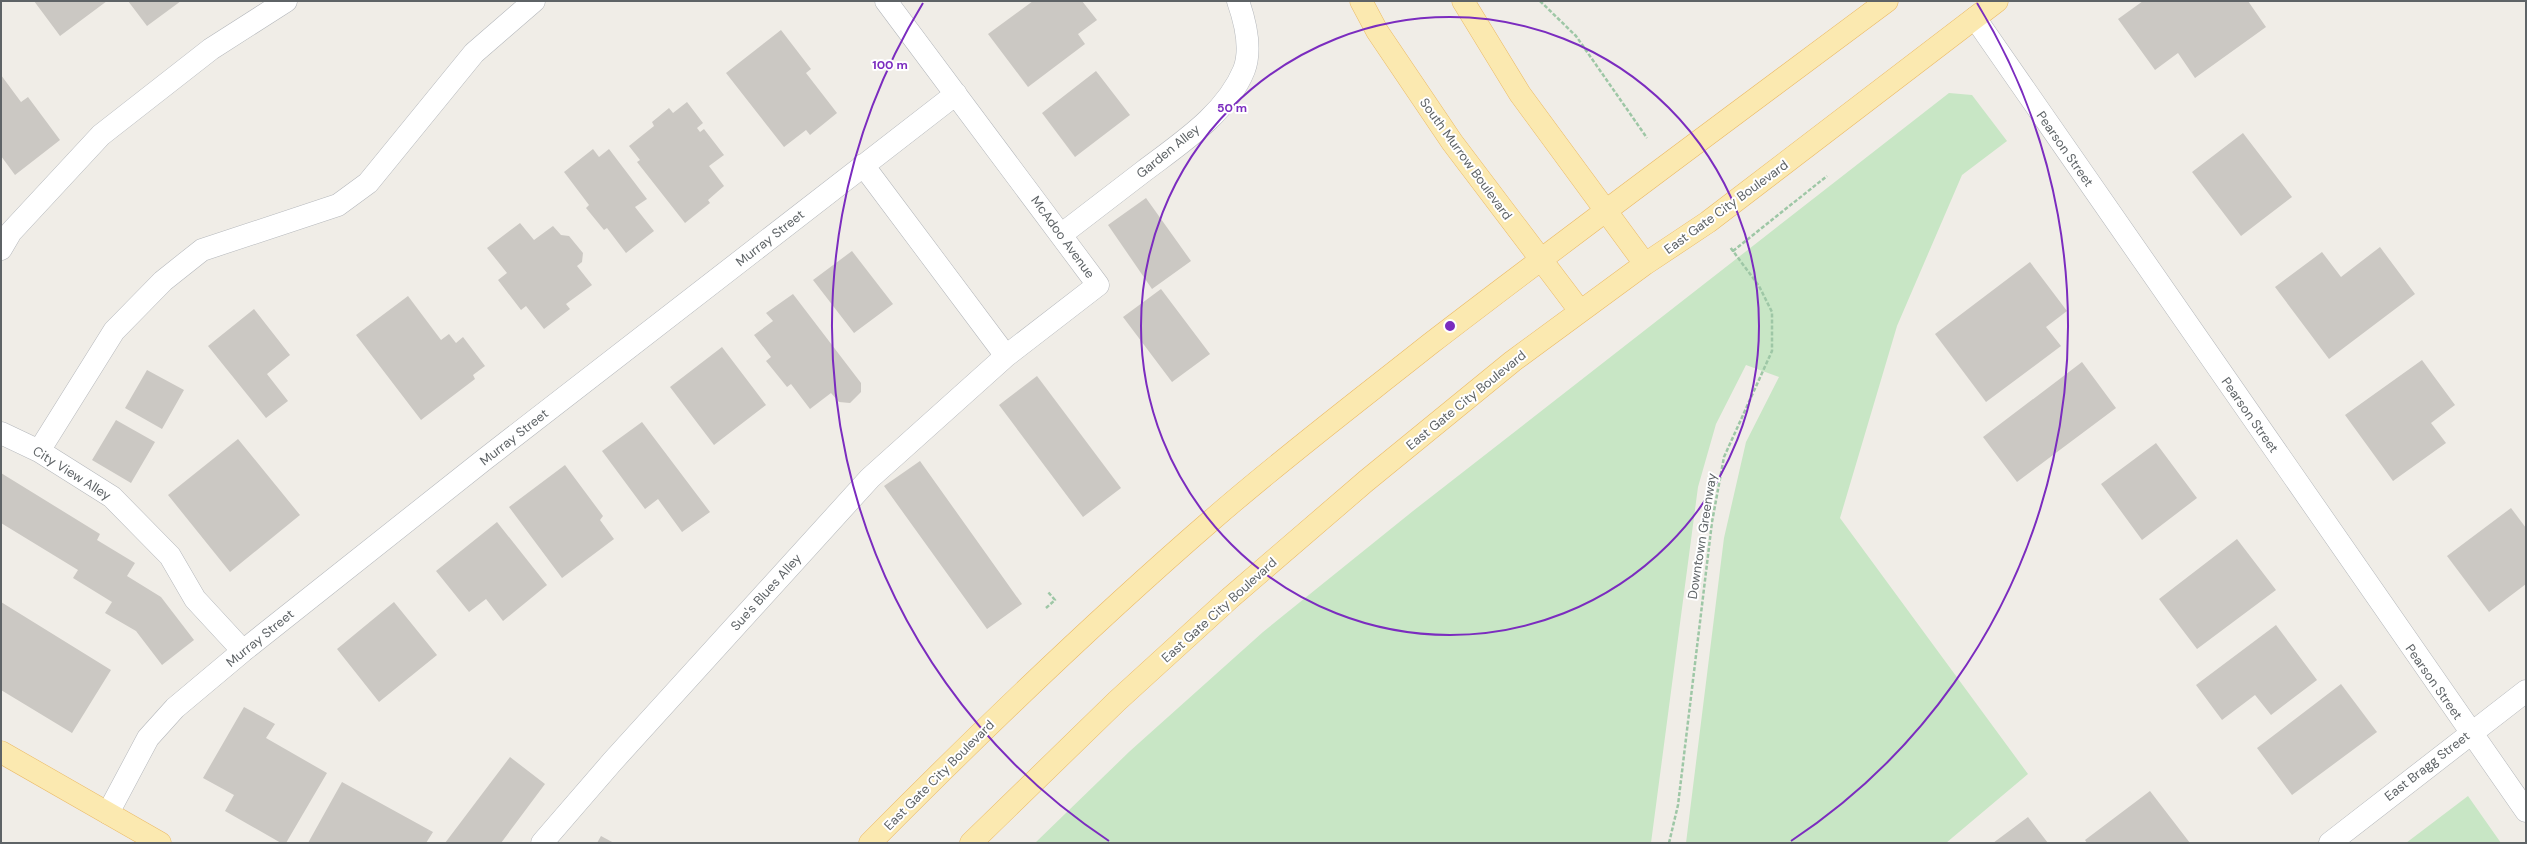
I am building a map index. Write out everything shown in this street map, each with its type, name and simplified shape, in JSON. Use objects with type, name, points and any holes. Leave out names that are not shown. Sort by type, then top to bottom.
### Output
[{"type":"main road","name":"South Murrow Boulevard","points":[[1361,1],[1377,31],[1452,142],[1580,311]]},
{"type":"main road","points":[[1463,1],[1520,94],[1605,212],[1645,264]]},
{"type":"main road","name":"East Gate City Boulevard","points":[[870,843],[961,751],[1102,619],[1214,518],[1326,425],[1540,259],[1887,1]]},
{"type":"main road","name":"East Gate City Boulevard","points":[[971,843],[1011,802],[1117,701],[1236,593],[1366,481],[1513,361],[1645,264],[1708,222],[1997,1]]},
{"type":"main road","points":[[1,752],[160,843]]},
{"type":"street","points":[[1,249],[11,232],[101,134],[211,49],[286,1]]},
{"type":"street","points":[[39,451],[114,331],[163,281],[202,250],[338,205],[362,187],[474,53],[534,1]]},
{"type":"street","name":"McAdoo Avenue","points":[[886,1],[1062,234],[1098,285],[1006,356]]},
{"type":"street","name":"Garden Alley","points":[[1062,234],[1176,146],[1218,111],[1231,94],[1244,68],[1247,37],[1238,1]]},
{"type":"street","name":"Pearson Street","points":[[1975,18],[2470,733],[2526,811]]},
{"type":"street","name":"Murray Street","points":[[108,813],[148,738],[175,708],[243,651],[956,94]]},
{"type":"street","points":[[864,165],[1006,356]]},
{"type":"street","name":"Sue's Blues Alley","points":[[542,843],[612,762],[870,478],[1006,356]]},
{"type":"street","name":"City View Alley","points":[[1,433],[39,451],[112,497],[170,556],[195,599],[243,651]]},
{"type":"street","name":"East Bragg Street","points":[[2330,843],[2526,691]]},
{"type":"path","points":[[1540,1],[1576,36],[1633,118]]},
{"type":"path","name":"Downtown Greenway","points":[[1670,843],[1678,805],[1712,522],[1724,457],[1772,351],[1772,312],[1759,286],[1733,251]]},
{"type":"path","points":[[1046,608],[1055,600],[1048,592]]},
{"type":"green space","points":[[1949,93],[1972,95],[2007,141],[1962,175],[1897,326],[1840,518],[2028,774],[1946,843],[1686,843],[1724,538],[1746,442],[1779,377],[1746,365],[1716,424],[1698,487],[1651,843],[1035,843],[1130,751],[1263,632],[1413,511]]},
{"type":"green space","points":[[2468,796],[2501,843],[2406,843]]},
{"type":"building","points":[[34,1],[107,1],[60,36]]},
{"type":"building","points":[[128,1],[181,1],[147,26]]},
{"type":"building","points":[[1033,1],[1082,1],[1097,20],[1078,34],[1085,44],[1028,87],[988,34]]},
{"type":"building","points":[[2143,1],[2248,1],[2266,27],[2195,78],[2178,53],[2155,70],[2118,19]]},
{"type":"building","points":[[781,30],[811,69],[806,73],[837,113],[810,135],[806,130],[784,147],[726,73]]},
{"type":"building","points":[[1096,71],[1130,115],[1075,157],[1042,113]]},
{"type":"building","points":[[1,75],[21,102],[28,97],[60,140],[15,175],[1,156]]},
{"type":"building","points":[[687,102],[703,123],[697,128],[700,132],[704,129],[724,155],[709,166],[724,186],[708,200],[710,203],[685,223],[637,162],[640,160],[629,146],[654,126],[652,122],[669,108],[673,113]]},
{"type":"building","points":[[2243,133],[2292,197],[2241,236],[2192,172]]},
{"type":"building","points":[[593,149],[599,157],[609,149],[647,199],[635,207],[654,231],[626,253],[607,228],[604,230],[586,208],[589,205],[564,172]]},
{"type":"building","points":[[1146,198],[1191,261],[1152,289],[1108,225]]},
{"type":"building","points":[[520,223],[534,240],[553,226],[561,235],[569,236],[583,253],[582,262],[577,266],[592,285],[566,304],[570,309],[544,329],[526,306],[521,310],[498,280],[507,273],[487,248]]},
{"type":"building","points":[[2380,247],[2415,294],[2329,359],[2275,287],[2322,252],[2341,277]]},
{"type":"building","points":[[852,251],[893,304],[854,333],[813,280]]},
{"type":"building","points":[[2030,262],[2067,311],[2046,327],[2061,346],[1986,402],[1935,334]]},
{"type":"building","points":[[1161,289],[1210,354],[1172,382],[1123,317]]},
{"type":"building","points":[[793,294],[861,383],[861,392],[850,403],[839,402],[831,393],[810,409],[791,384],[787,387],[766,361],[771,357],[754,335],[773,321],[766,313]]},
{"type":"building","points":[[408,296],[441,340],[449,334],[456,343],[463,337],[485,366],[473,375],[475,379],[421,420],[356,335]]},
{"type":"building","points":[[254,309],[290,355],[267,374],[288,401],[266,418],[208,346]]},
{"type":"building","points":[[722,347],[766,405],[714,445],[670,387]]},
{"type":"building","points":[[2422,360],[2455,405],[2431,423],[2446,443],[2393,481],[2345,415]]},
{"type":"building","points":[[2082,362],[2116,408],[2017,482],[1983,437]]},
{"type":"building","points":[[147,370],[184,390],[162,429],[125,408]]},
{"type":"building","points":[[1037,376],[1121,488],[1083,517],[999,405]]},
{"type":"building","points":[[116,420],[155,442],[131,483],[92,460]]},
{"type":"building","points":[[642,422],[710,512],[682,532],[658,499],[645,509],[602,451]]},
{"type":"building","points":[[238,439],[300,515],[230,572],[168,495]]},
{"type":"building","points":[[2156,443],[2197,498],[2142,540],[2101,484]]},
{"type":"building","points":[[920,461],[1022,604],[987,629],[884,486]]},
{"type":"building","points":[[565,465],[603,516],[600,520],[614,539],[562,578],[509,507]]},
{"type":"building","points":[[1,473],[100,534],[97,540],[135,563],[127,576],[161,597],[194,640],[162,665],[136,631],[105,613],[112,602],[73,578],[78,570],[1,523]]},
{"type":"building","points":[[2511,508],[2526,528],[2526,584],[2489,612],[2447,556]]},
{"type":"building","points":[[497,522],[547,585],[503,621],[486,599],[469,612],[436,571]]},
{"type":"building","points":[[2237,539],[2276,590],[2197,649],[2159,599]]},
{"type":"building","points":[[1,602],[111,670],[72,733],[1,690]]},
{"type":"building","points":[[394,602],[437,655],[379,702],[337,649]]},
{"type":"building","points":[[2276,625],[2317,680],[2271,715],[2255,695],[2222,720],[2196,685]]},
{"type":"building","points":[[2341,684],[2377,732],[2292,795],[2257,748]]},
{"type":"building","points":[[244,707],[275,724],[266,738],[327,773],[286,843],[281,843],[225,811],[234,795],[203,778]]},
{"type":"building","points":[[510,757],[545,784],[501,843],[445,843]]},
{"type":"building","points":[[342,782],[433,832],[426,843],[308,843]]},
{"type":"building","points":[[2150,791],[2190,843],[2087,843],[2085,840]]},
{"type":"building","points":[[2028,817],[2048,843],[1993,843]]},
{"type":"building","points":[[601,836],[614,843],[597,843]]}]
